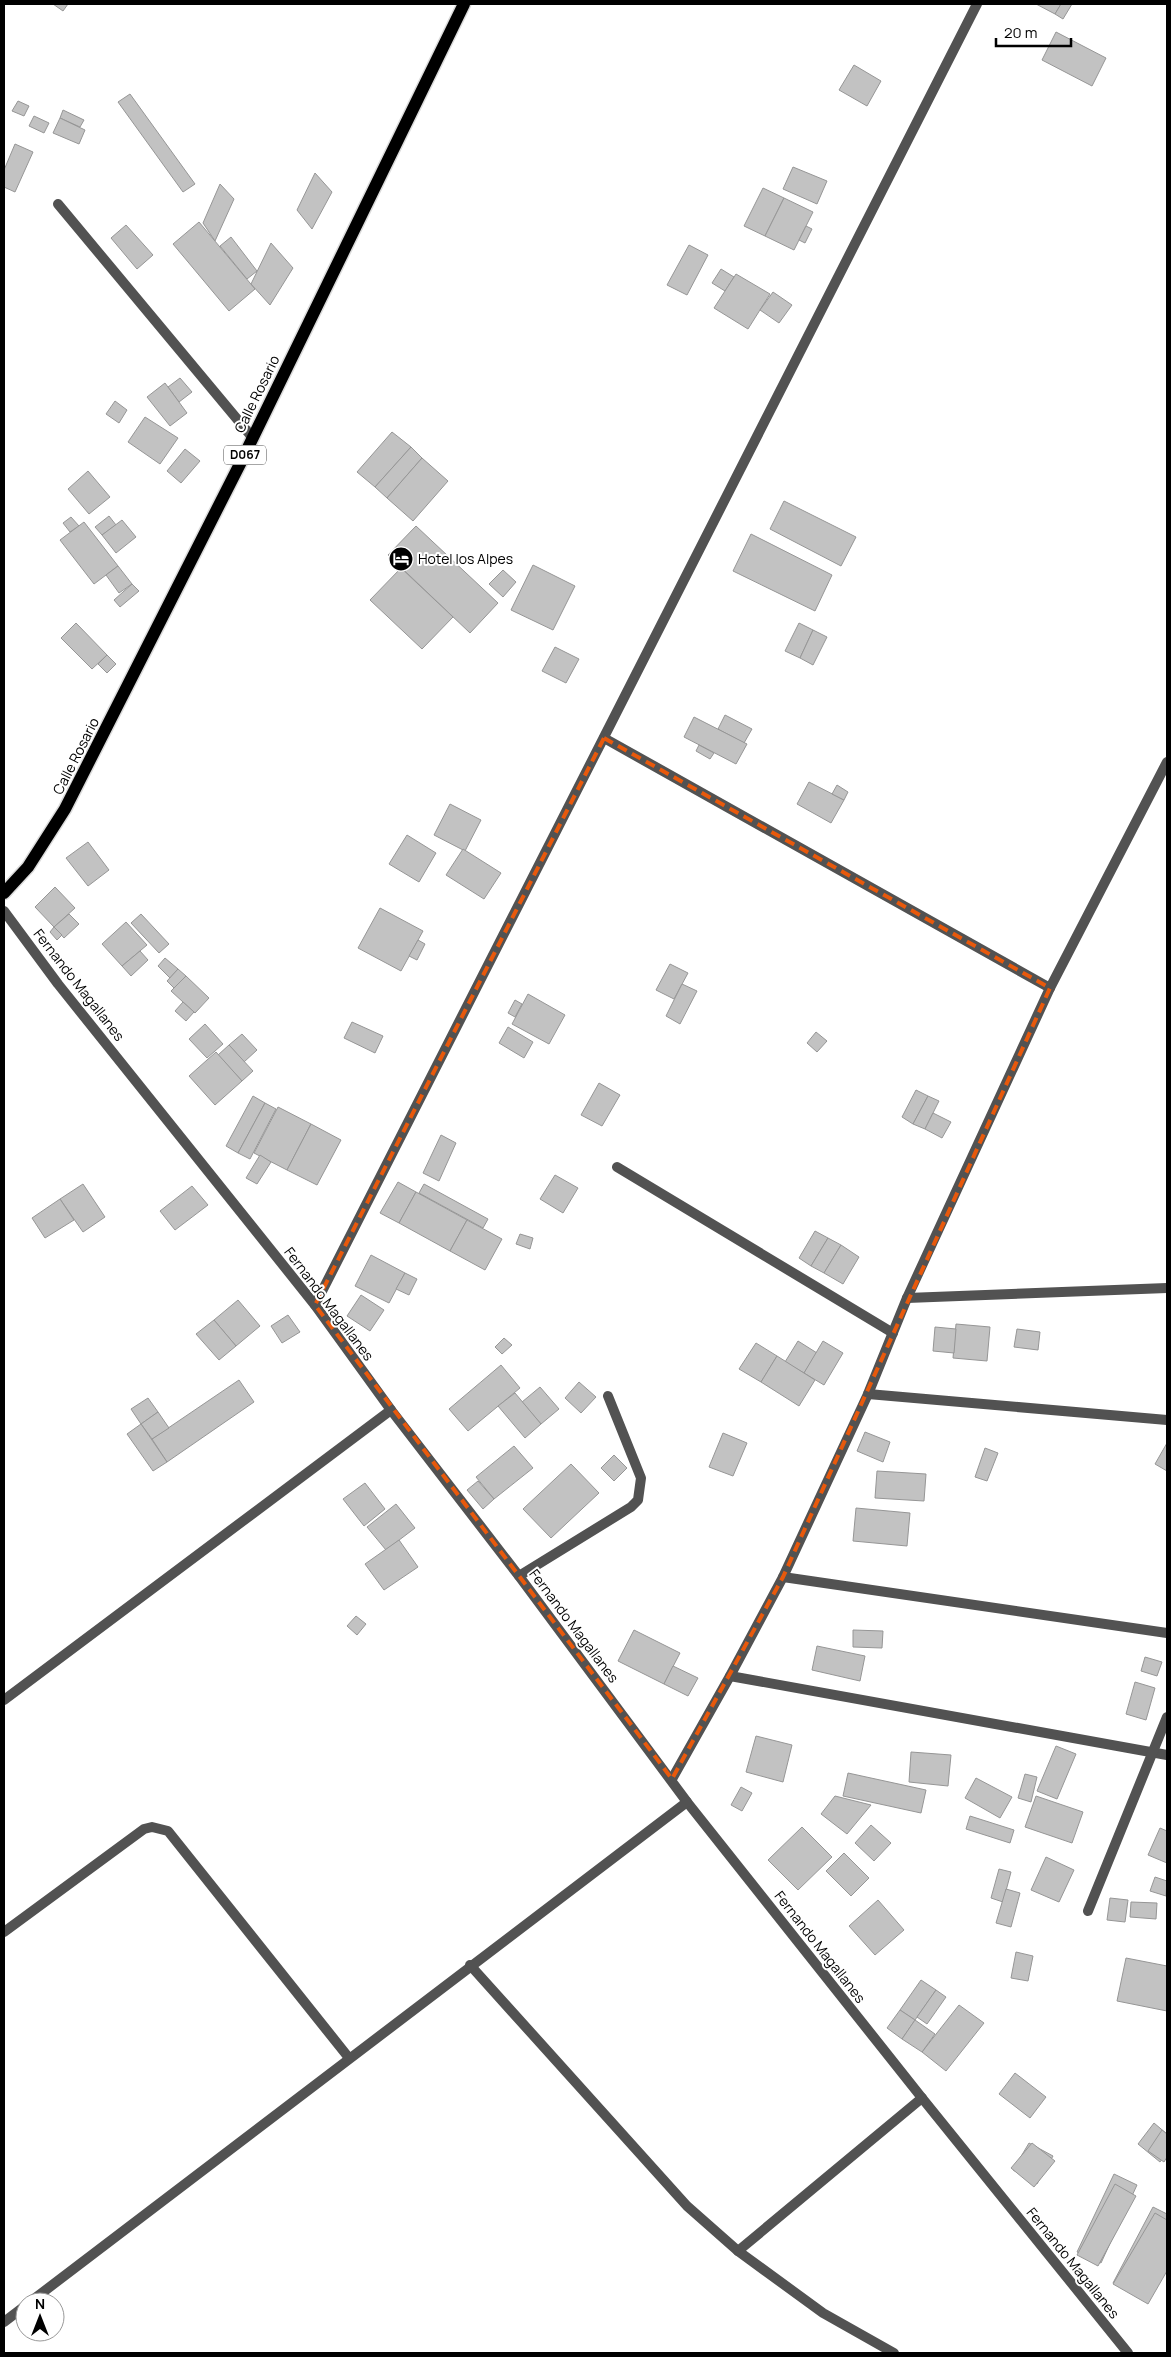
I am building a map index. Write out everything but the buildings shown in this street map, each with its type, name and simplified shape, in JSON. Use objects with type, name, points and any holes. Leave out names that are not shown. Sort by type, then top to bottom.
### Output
[{"type":"main road","name":"Calle Rosario","points":[[4,893],[28,867],[65,809],[252,437],[464,4]]},
{"type":"street","points":[[316,1305],[977,4]]},
{"type":"street","points":[[58,204],[252,437]]},
{"type":"street","points":[[604,738],[1050,988]]},
{"type":"street","points":[[672,1780],[783,1577],[868,1394],[907,1298],[1050,988],[1167,762]]},
{"type":"street","name":"Fernando Magallanes","points":[[4,911],[58,984],[316,1305],[391,1410],[519,1576],[687,1802],[1128,2353]]},
{"type":"street","points":[[617,1167],[893,1333]]},
{"type":"street","points":[[907,1298],[1167,1288]]},
{"type":"street","points":[[868,1394],[1167,1420]]},
{"type":"street","points":[[519,1576],[631,1507],[638,1500],[641,1478],[608,1396]]},
{"type":"street","points":[[4,1700],[391,1410]]},
{"type":"street","points":[[783,1577],[1167,1633]]},
{"type":"street","points":[[730,1676],[1167,1755]]},
{"type":"street","points":[[1088,1911],[1167,1717]]},
{"type":"street","points":[[43,2292],[470,1965],[687,1802]]},
{"type":"street","points":[[4,1932],[144,1829],[160,1828],[168,1832],[348,2058]]},
{"type":"street","points":[[470,1965],[687,2206],[738,2251],[823,2313],[894,2353]]},
{"type":"street","points":[[738,2251],[922,2098]]},
{"type":"street","points":[[4,2322],[15,2314]]},
{"type":"highlighted area","points":[[604,738],[1050,988],[783,1577],[672,1779],[315,1305]]},
{"type":"place","name":"Hotel los Alpes","points":[[401,559]]}]
